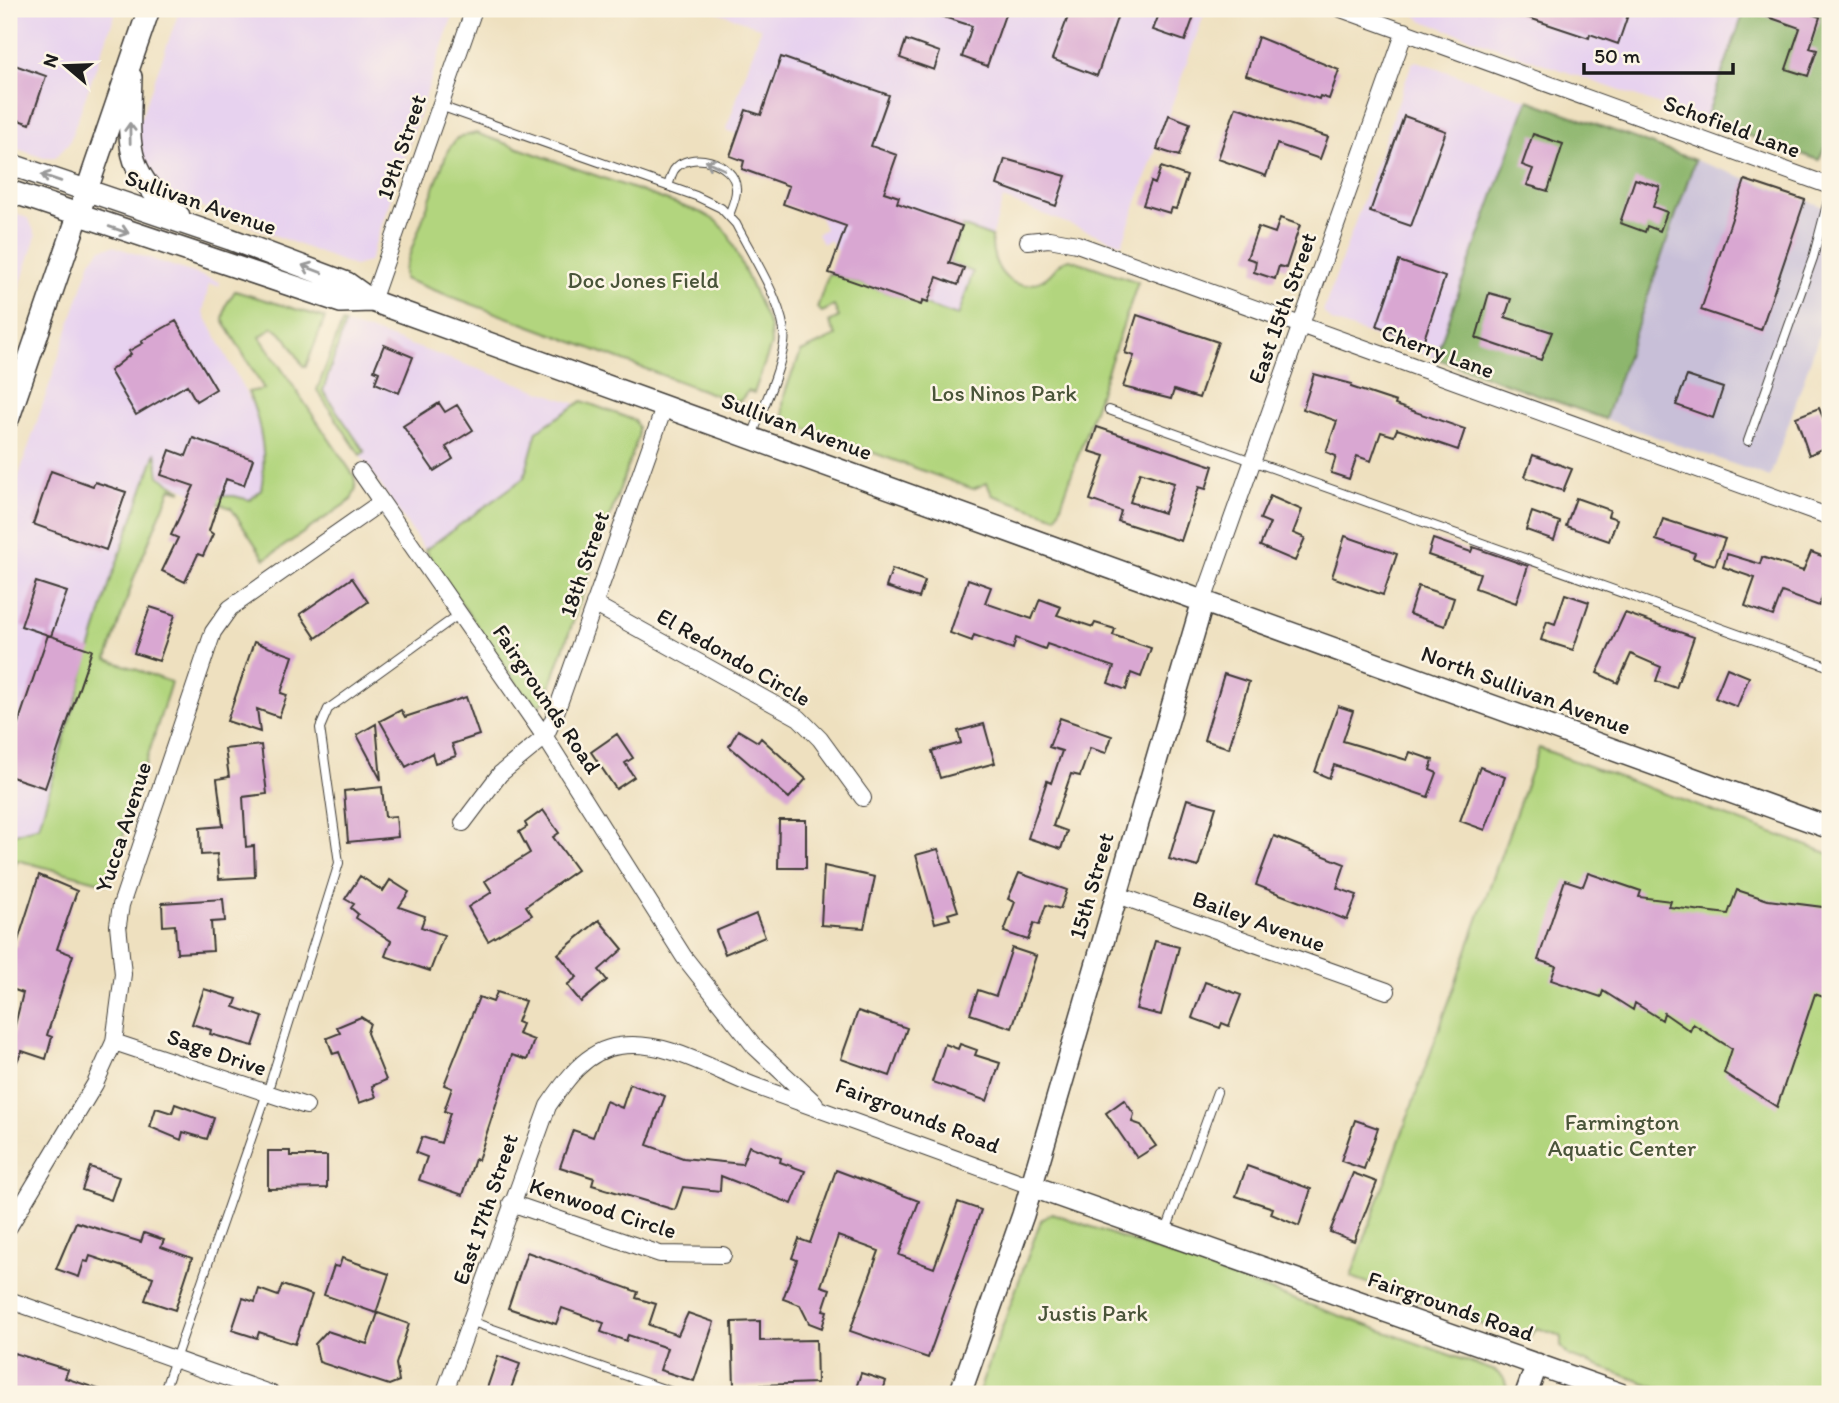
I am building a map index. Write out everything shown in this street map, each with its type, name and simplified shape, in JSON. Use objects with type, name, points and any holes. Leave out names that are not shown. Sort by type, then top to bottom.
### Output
[{"type":"main road","points":[[9,417],[149,9]]},
{"type":"main road","points":[[132,56],[130,127],[134,160],[147,189],[192,226]]},
{"type":"main road","name":"Sullivan Avenue","points":[[9,164],[192,226],[347,283],[372,300],[1203,601]]},
{"type":"main road","name":"Sullivan Avenue","points":[[9,191],[341,302],[372,300]]},
{"type":"main road","name":"North Sullivan Avenue","points":[[1203,601],[1830,828]]},
{"type":"main road","name":"15th Street","points":[[960,1394],[1031,1186],[1203,601]]},
{"type":"main road","name":"Fairgrounds Road","points":[[1031,1186],[1620,1394]]},
{"type":"main road","points":[[1526,1394],[1537,1364]]},
{"type":"street","name":"19th Street","points":[[372,300],[474,9]]},
{"type":"street","name":"Schofield Lane","points":[[1341,9],[1386,16],[1405,31],[1829,184]]},
{"type":"street","name":"East 15th Street","points":[[1203,601],[1405,31]]},
{"type":"street","name":"Cherry Lane","points":[[1028,241],[1049,239],[1077,244],[1830,517]]},
{"type":"street","name":"18th Street","points":[[545,737],[665,405]]},
{"type":"street","name":"Fairgrounds Road","points":[[360,471],[457,615],[545,737],[684,957],[755,1047],[822,1110],[1031,1186]]},
{"type":"street","name":"Yucca Avenue","points":[[9,1227],[95,1084],[114,1042],[123,974],[118,925],[121,905],[213,632],[230,608],[380,503]]},
{"type":"street","name":"El Redondo Circle","points":[[594,604],[799,718],[820,739],[863,799]]},
{"type":"street","points":[[463,823],[500,774],[545,737]]},
{"type":"street","name":"Bailey Avenue","points":[[1115,894],[1387,991]]},
{"type":"street","name":"Sage Drive","points":[[114,1042],[306,1106]]},
{"type":"street","name":"East 17th Street","points":[[444,1394],[548,1107],[576,1068],[594,1055],[615,1046],[654,1047],[822,1110]]},
{"type":"street","name":"Kenwood Circle","points":[[512,1203],[660,1254],[723,1255]]},
{"type":"street","points":[[9,1300],[272,1394]]},
{"type":"lane","points":[[440,106],[709,201],[729,215],[777,307],[784,334],[779,361],[751,438]]},
{"type":"lane","points":[[668,186],[673,171],[679,165],[702,159],[716,164],[731,176],[736,184],[729,215]]},
{"type":"lane","points":[[1748,441],[1813,258],[1829,184]]},
{"type":"lane","points":[[1109,410],[1830,667]]},
{"type":"lane","points":[[163,1394],[267,1093],[339,863],[320,728],[328,709],[457,615]]},
{"type":"lane","points":[[1165,1234],[1217,1092]]},
{"type":"lane","points":[[470,1321],[678,1394]]},
{"type":"shaded area","points":[[9,9],[117,9],[69,143],[56,157],[44,158],[9,146]]},
{"type":"shaded area","points":[[180,9],[455,9],[369,262],[354,266],[160,191],[146,175],[138,126]]},
{"type":"shaded area","points":[[710,9],[1206,9],[1122,244],[1003,199],[992,237],[962,227],[949,263],[974,271],[958,316],[829,273],[837,252],[831,240],[822,244],[817,234],[825,229],[820,217],[783,204],[789,186],[742,169],[744,161],[730,156],[737,134],[726,130],[761,28]]},
{"type":"shaded area","points":[[1408,9],[1745,9],[1705,121],[1423,21]]},
{"type":"shaded area","points":[[1417,61],[1528,100],[1435,358],[1331,321],[1323,312],[1412,63]]},
{"type":"shaded area","points":[[1695,160],[1830,209],[1830,304],[1770,477],[1605,419]]},
{"type":"shaded area","points":[[9,210],[29,219],[36,236],[9,320]]},
{"type":"shaded area","points":[[113,246],[220,282],[219,286],[209,284],[203,312],[258,416],[264,471],[261,491],[250,500],[234,496],[197,496],[159,476],[156,454],[110,582],[38,826],[9,836],[9,505],[91,261],[101,249]]},
{"type":"shaded area","points":[[345,324],[579,405],[537,431],[524,478],[425,550],[360,455],[364,452],[323,391]]},
{"type":"green space","points":[[1745,9],[1809,9],[1830,16],[1830,136],[1819,160],[1705,121]]},
{"type":"green space","points":[[1528,100],[1695,160],[1605,419],[1435,358]]},
{"type":"green space","name":"Doc Jones Field","points":[[476,133],[702,213],[718,222],[729,236],[770,327],[771,345],[754,393],[748,391],[740,401],[729,400],[404,279],[404,270],[448,150],[457,138]]},
{"type":"green space","name":"Los Ninos Park","points":[[962,226],[992,237],[992,248],[999,268],[1013,282],[1022,285],[1044,279],[1062,262],[1070,259],[1138,282],[1057,517],[992,495],[987,483],[973,489],[788,422],[784,415],[784,398],[801,352],[836,336],[829,322],[839,317],[834,306],[822,312],[817,308],[829,273],[958,316],[973,272],[949,263]]},
{"type":"green space","points":[[235,291],[325,318],[306,366],[303,366],[287,339],[273,327],[260,337],[354,476],[356,488],[351,500],[265,559],[231,508],[197,496],[234,496],[250,500],[261,490],[262,440],[248,392],[264,389],[223,320],[226,305]]},
{"type":"green space","points":[[342,323],[345,324],[323,391],[365,452],[360,455],[317,390]]},
{"type":"green space","points":[[582,401],[634,420],[638,427],[638,437],[545,701],[539,706],[522,692],[425,550],[524,478],[537,431]]},
{"type":"green space","points":[[156,452],[159,476],[182,491],[171,488],[135,575],[107,659],[171,682],[108,884],[17,860],[9,882],[9,836],[39,826],[110,582]]},
{"type":"green space","name":"Farmington Aquatic Center","points":[[1539,748],[1830,854],[1830,1394],[1676,1394],[1569,1356],[1561,1346],[1561,1336],[1537,1328],[1531,1335],[1519,1338],[1351,1277]]},
{"type":"green space","name":"Justis Park","points":[[1052,1213],[1495,1371],[1504,1378],[1509,1394],[978,1394],[1041,1220]]},
{"type":"building","points":[[929,9],[1007,9],[987,66],[962,57],[972,26],[928,12]]},
{"type":"building","points":[[1071,9],[1120,9],[1097,76],[1052,59]]},
{"type":"building","points":[[1161,9],[1173,9],[1194,16],[1185,41],[1153,30]]},
{"type":"building","points":[[1511,9],[1630,9],[1618,44],[1590,34],[1589,38],[1511,12]]},
{"type":"building","points":[[1751,9],[1798,9],[1820,17],[1810,48],[1817,50],[1808,76],[1786,69],[1800,28]]},
{"type":"building","points":[[1258,37],[1339,70],[1329,99],[1320,96],[1319,99],[1246,75]]},
{"type":"building","points":[[906,40],[940,52],[934,70],[900,58]]},
{"type":"building","points":[[781,57],[889,95],[871,146],[897,155],[884,192],[899,197],[897,203],[962,226],[949,263],[964,268],[958,285],[937,277],[928,302],[923,300],[921,305],[829,273],[846,226],[783,204],[789,186],[742,169],[744,161],[730,156],[746,110],[761,115]]},
{"type":"building","points":[[9,63],[46,76],[30,124],[9,117]]},
{"type":"building","points":[[1236,107],[1328,137],[1320,159],[1277,144],[1266,176],[1218,159]]},
{"type":"building","points":[[1169,115],[1190,123],[1179,156],[1157,149]]},
{"type":"building","points":[[1404,116],[1446,131],[1411,226],[1370,212]]},
{"type":"building","points":[[1533,134],[1563,144],[1548,191],[1527,185],[1533,169],[1522,165]]},
{"type":"building","points":[[1005,159],[1066,176],[1056,206],[997,185]]},
{"type":"building","points":[[1161,167],[1187,176],[1176,209],[1172,208],[1170,213],[1143,205],[1151,182],[1155,184]]},
{"type":"building","points":[[1635,179],[1660,187],[1653,207],[1667,212],[1660,231],[1647,226],[1645,232],[1620,223]]},
{"type":"building","points":[[1745,180],[1805,200],[1761,330],[1701,310]]},
{"type":"building","points":[[1280,218],[1300,225],[1286,268],[1279,266],[1275,279],[1254,272],[1256,261],[1247,258],[1258,227],[1275,233]]},
{"type":"building","points":[[1399,261],[1445,277],[1423,342],[1377,326]]},
{"type":"building","points":[[1489,293],[1511,299],[1505,317],[1552,332],[1541,360],[1476,338]]},
{"type":"building","points":[[1137,315],[1218,342],[1199,398],[1174,390],[1171,399],[1123,387],[1134,356],[1125,353]]},
{"type":"building","points":[[176,321],[216,389],[196,401],[187,385],[136,415],[110,371],[131,354],[129,351],[143,343],[141,341]]},
{"type":"building","points":[[384,345],[413,357],[399,393],[375,383],[379,372],[374,370]]},
{"type":"building","points":[[1314,374],[1352,384],[1351,387],[1396,402],[1395,405],[1465,429],[1458,450],[1397,429],[1394,436],[1381,432],[1371,461],[1357,456],[1349,479],[1331,473],[1336,456],[1326,452],[1337,421],[1303,409]]},
{"type":"building","points":[[1687,376],[1723,388],[1713,418],[1676,405]]},
{"type":"building","points":[[439,403],[445,412],[457,405],[473,430],[446,447],[453,459],[434,471],[403,426]]},
{"type":"building","points":[[1819,408],[1830,434],[1830,445],[1809,455],[1796,417]]},
{"type":"building","points":[[1097,427],[1213,466],[1206,489],[1199,487],[1181,541],[1118,521],[1121,511],[1090,500],[1105,456],[1089,451]],"holes":[[[1140,472],[1174,483],[1164,513],[1130,502]]]},
{"type":"building","points":[[193,438],[253,459],[244,485],[226,479],[209,531],[213,534],[203,556],[198,554],[185,582],[162,571],[178,538],[171,535],[194,486],[161,475],[170,450],[186,456]]},
{"type":"building","points":[[1533,455],[1572,469],[1563,491],[1525,477]]},
{"type":"building","points":[[51,471],[93,486],[95,482],[126,492],[106,550],[33,524]]},
{"type":"building","points":[[1270,496],[1302,510],[1293,533],[1305,538],[1295,561],[1260,546],[1270,523],[1260,519]]},
{"type":"building","points":[[1576,498],[1610,510],[1608,516],[1617,519],[1609,541],[1566,526]]},
{"type":"building","points":[[1532,512],[1560,522],[1554,540],[1526,530]]},
{"type":"building","points":[[1663,519],[1725,539],[1715,565],[1693,558],[1695,553],[1656,540]]},
{"type":"building","points":[[1345,536],[1397,554],[1383,595],[1332,577]]},
{"type":"building","points":[[1433,539],[1471,552],[1473,547],[1528,566],[1516,603],[1475,588],[1480,573],[1428,555]]},
{"type":"building","points":[[1811,552],[1830,559],[1830,574],[1819,606],[1782,592],[1773,616],[1745,606],[1755,578],[1723,567],[1727,554],[1760,564],[1762,557],[1803,571]]},
{"type":"building","points":[[892,569],[925,581],[919,598],[886,587]]},
{"type":"building","points":[[352,578],[368,602],[316,638],[300,614]]},
{"type":"building","points":[[968,579],[991,587],[985,603],[1032,619],[1040,599],[1061,607],[1057,615],[1093,627],[1095,623],[1115,629],[1113,635],[1151,648],[1141,677],[1131,673],[1126,690],[1108,683],[1114,667],[1047,644],[1045,649],[1016,638],[1013,649],[974,635],[972,641],[950,633]]},
{"type":"building","points":[[36,582],[67,592],[51,636],[21,626]]},
{"type":"building","points":[[1418,586],[1454,598],[1445,626],[1409,614]]},
{"type":"building","points":[[1565,594],[1589,602],[1573,650],[1541,640],[1547,621],[1555,624]]},
{"type":"building","points":[[150,607],[175,615],[159,661],[134,653]]},
{"type":"building","points":[[1625,613],[1694,637],[1676,688],[1656,681],[1661,667],[1631,654],[1618,683],[1597,673]]},
{"type":"building","points":[[48,635],[92,650],[45,788],[9,776],[9,750]]},
{"type":"building","points":[[254,642],[293,656],[281,693],[287,695],[279,717],[257,709],[260,732],[227,721]]},
{"type":"building","points":[[1727,668],[1749,677],[1737,707],[1715,698]]},
{"type":"building","points":[[1224,674],[1249,682],[1229,748],[1204,740]]},
{"type":"building","points":[[466,697],[479,735],[452,744],[456,756],[435,763],[432,753],[406,767],[380,721],[401,710],[405,717]]},
{"type":"building","points":[[1338,706],[1353,711],[1343,741],[1407,760],[1410,752],[1433,760],[1430,770],[1437,773],[1428,797],[1334,765],[1329,778],[1315,772]]},
{"type":"building","points":[[1060,718],[1112,736],[1106,753],[1090,748],[1080,776],[1071,774],[1053,826],[1067,831],[1061,849],[1028,838],[1047,781],[1051,783],[1062,751],[1049,747]]},
{"type":"building","points":[[376,724],[381,780],[357,735]]},
{"type":"building","points":[[984,724],[995,763],[940,778],[932,751],[961,743],[958,731]]},
{"type":"building","points":[[738,730],[758,742],[761,738],[806,779],[789,798],[729,746]]},
{"type":"building","points":[[617,734],[633,758],[625,763],[634,777],[616,789],[591,752]]},
{"type":"building","points":[[261,745],[267,794],[243,797],[246,847],[254,846],[255,877],[219,879],[217,854],[201,855],[200,828],[223,826],[217,779],[229,777],[225,749]]},
{"type":"building","points":[[1480,767],[1505,777],[1485,830],[1460,821]]},
{"type":"building","points":[[382,787],[385,817],[396,816],[398,837],[348,842],[344,791]]},
{"type":"building","points":[[1187,799],[1216,807],[1198,867],[1169,859]]},
{"type":"building","points":[[543,810],[559,833],[553,837],[577,870],[526,906],[532,915],[488,941],[468,907],[492,892],[485,881],[530,853],[519,832],[527,827],[525,823]]},
{"type":"building","points":[[779,820],[806,820],[806,868],[778,868]]},
{"type":"building","points":[[1274,836],[1345,864],[1337,888],[1357,895],[1347,920],[1256,885]]},
{"type":"building","points":[[938,849],[958,911],[948,914],[950,919],[935,923],[916,855]]},
{"type":"building","points":[[824,866],[875,877],[864,928],[821,925]]},
{"type":"building","points":[[1019,873],[1067,890],[1060,909],[1046,905],[1039,925],[1034,923],[1028,940],[1004,932],[1015,902],[1008,899]]},
{"type":"building","points":[[1588,873],[1641,891],[1639,897],[1671,901],[1669,907],[1728,914],[1737,890],[1768,900],[1830,908],[1830,985],[1826,998],[1815,994],[1777,1107],[1724,1073],[1732,1049],[1693,1024],[1690,1031],[1664,1013],[1662,1020],[1635,1003],[1633,1010],[1603,991],[1601,997],[1551,980],[1556,966],[1538,960],[1565,880],[1583,886]]},
{"type":"building","points":[[39,875],[77,891],[57,949],[73,955],[47,1035],[52,1037],[46,1059],[22,1051],[9,1078],[9,1049],[23,993],[9,988],[9,945],[16,947]]},
{"type":"building","points":[[360,876],[383,891],[390,880],[409,892],[399,907],[425,916],[421,927],[444,935],[430,971],[385,956],[391,941],[356,918],[358,914],[351,908],[354,904],[345,899]]},
{"type":"building","points":[[223,899],[225,921],[211,922],[213,951],[177,953],[175,925],[163,926],[162,903]]},
{"type":"building","points":[[756,914],[765,937],[725,954],[716,931]]},
{"type":"building","points":[[599,920],[623,949],[599,970],[607,980],[581,1002],[567,985],[577,977],[558,954]]},
{"type":"building","points":[[1155,941],[1179,947],[1161,1015],[1136,1009]]},
{"type":"building","points":[[1012,948],[1036,956],[1012,1028],[970,1014],[978,990],[996,996]]},
{"type":"building","points":[[1205,982],[1241,995],[1229,1026],[1222,1023],[1220,1028],[1192,1018]]},
{"type":"building","points":[[204,989],[237,999],[234,1007],[263,1017],[253,1046],[210,1034],[211,1030],[192,1024]]},
{"type":"building","points":[[497,992],[525,1001],[517,1022],[522,1024],[518,1034],[534,1040],[527,1060],[512,1055],[478,1160],[475,1159],[463,1195],[419,1180],[427,1157],[416,1153],[422,1137],[441,1143],[450,1113],[444,1111],[452,1088],[444,1085],[479,997],[493,1002]]},
{"type":"building","points":[[858,1011],[907,1028],[890,1076],[841,1059]]},
{"type":"building","points":[[361,1017],[370,1023],[367,1033],[386,1080],[372,1086],[376,1097],[359,1103],[339,1052],[333,1054],[327,1038],[340,1033],[337,1027]]},
{"type":"building","points":[[945,1044],[958,1049],[960,1044],[977,1050],[975,1055],[1000,1063],[987,1101],[932,1082]]},
{"type":"building","points":[[630,1084],[665,1096],[647,1145],[683,1158],[742,1164],[749,1146],[781,1158],[780,1162],[805,1171],[792,1204],[721,1176],[720,1191],[683,1187],[675,1210],[592,1185],[594,1178],[560,1167],[573,1130],[593,1137],[606,1101],[622,1108]]},
{"type":"building","points":[[1124,1100],[1134,1114],[1132,1122],[1141,1125],[1156,1146],[1137,1158],[1106,1113]]},
{"type":"building","points":[[175,1104],[214,1118],[207,1139],[183,1132],[181,1140],[150,1127],[156,1108],[172,1113]]},
{"type":"building","points":[[1355,1120],[1378,1128],[1364,1169],[1341,1161]]},
{"type":"building","points":[[268,1151],[290,1151],[290,1156],[327,1156],[327,1188],[268,1189]]},
{"type":"building","points":[[1247,1166],[1311,1189],[1299,1226],[1271,1214],[1273,1208],[1236,1196]]},
{"type":"building","points":[[90,1167],[119,1177],[111,1200],[82,1190]]},
{"type":"building","points":[[836,1170],[919,1201],[899,1255],[934,1268],[958,1202],[981,1210],[928,1358],[850,1331],[879,1251],[838,1236],[821,1286],[830,1289],[823,1310],[827,1311],[822,1328],[809,1323],[800,1305],[783,1299],[797,1260],[792,1258],[799,1239],[810,1243]]},
{"type":"building","points":[[1353,1173],[1377,1182],[1354,1241],[1330,1232]]},
{"type":"building","points":[[76,1222],[141,1242],[144,1233],[164,1240],[161,1247],[192,1258],[175,1310],[145,1300],[153,1277],[90,1256],[88,1262],[84,1261],[79,1277],[56,1269]]},
{"type":"building","points":[[527,1252],[638,1292],[636,1298],[656,1304],[649,1325],[678,1335],[688,1313],[714,1322],[694,1381],[660,1370],[667,1348],[628,1335],[626,1341],[601,1332],[604,1323],[562,1308],[556,1324],[508,1308]]},
{"type":"building","points":[[342,1258],[389,1274],[376,1313],[324,1295],[334,1266],[339,1267]]},
{"type":"building","points":[[282,1285],[312,1295],[295,1344],[259,1332],[257,1338],[232,1330],[243,1298],[255,1302],[259,1289],[278,1296]]},
{"type":"building","points":[[378,1313],[409,1324],[396,1364],[399,1381],[389,1385],[319,1362],[315,1344],[327,1331],[367,1344]]},
{"type":"building","points":[[760,1321],[760,1341],[816,1340],[817,1383],[734,1386],[732,1322]]},
{"type":"building","points":[[14,1353],[68,1370],[65,1378],[104,1391],[104,1394],[9,1394],[9,1368]]},
{"type":"building","points":[[498,1356],[520,1364],[509,1394],[485,1394]]},
{"type":"building","points":[[861,1373],[886,1381],[882,1394],[854,1394]]}]
